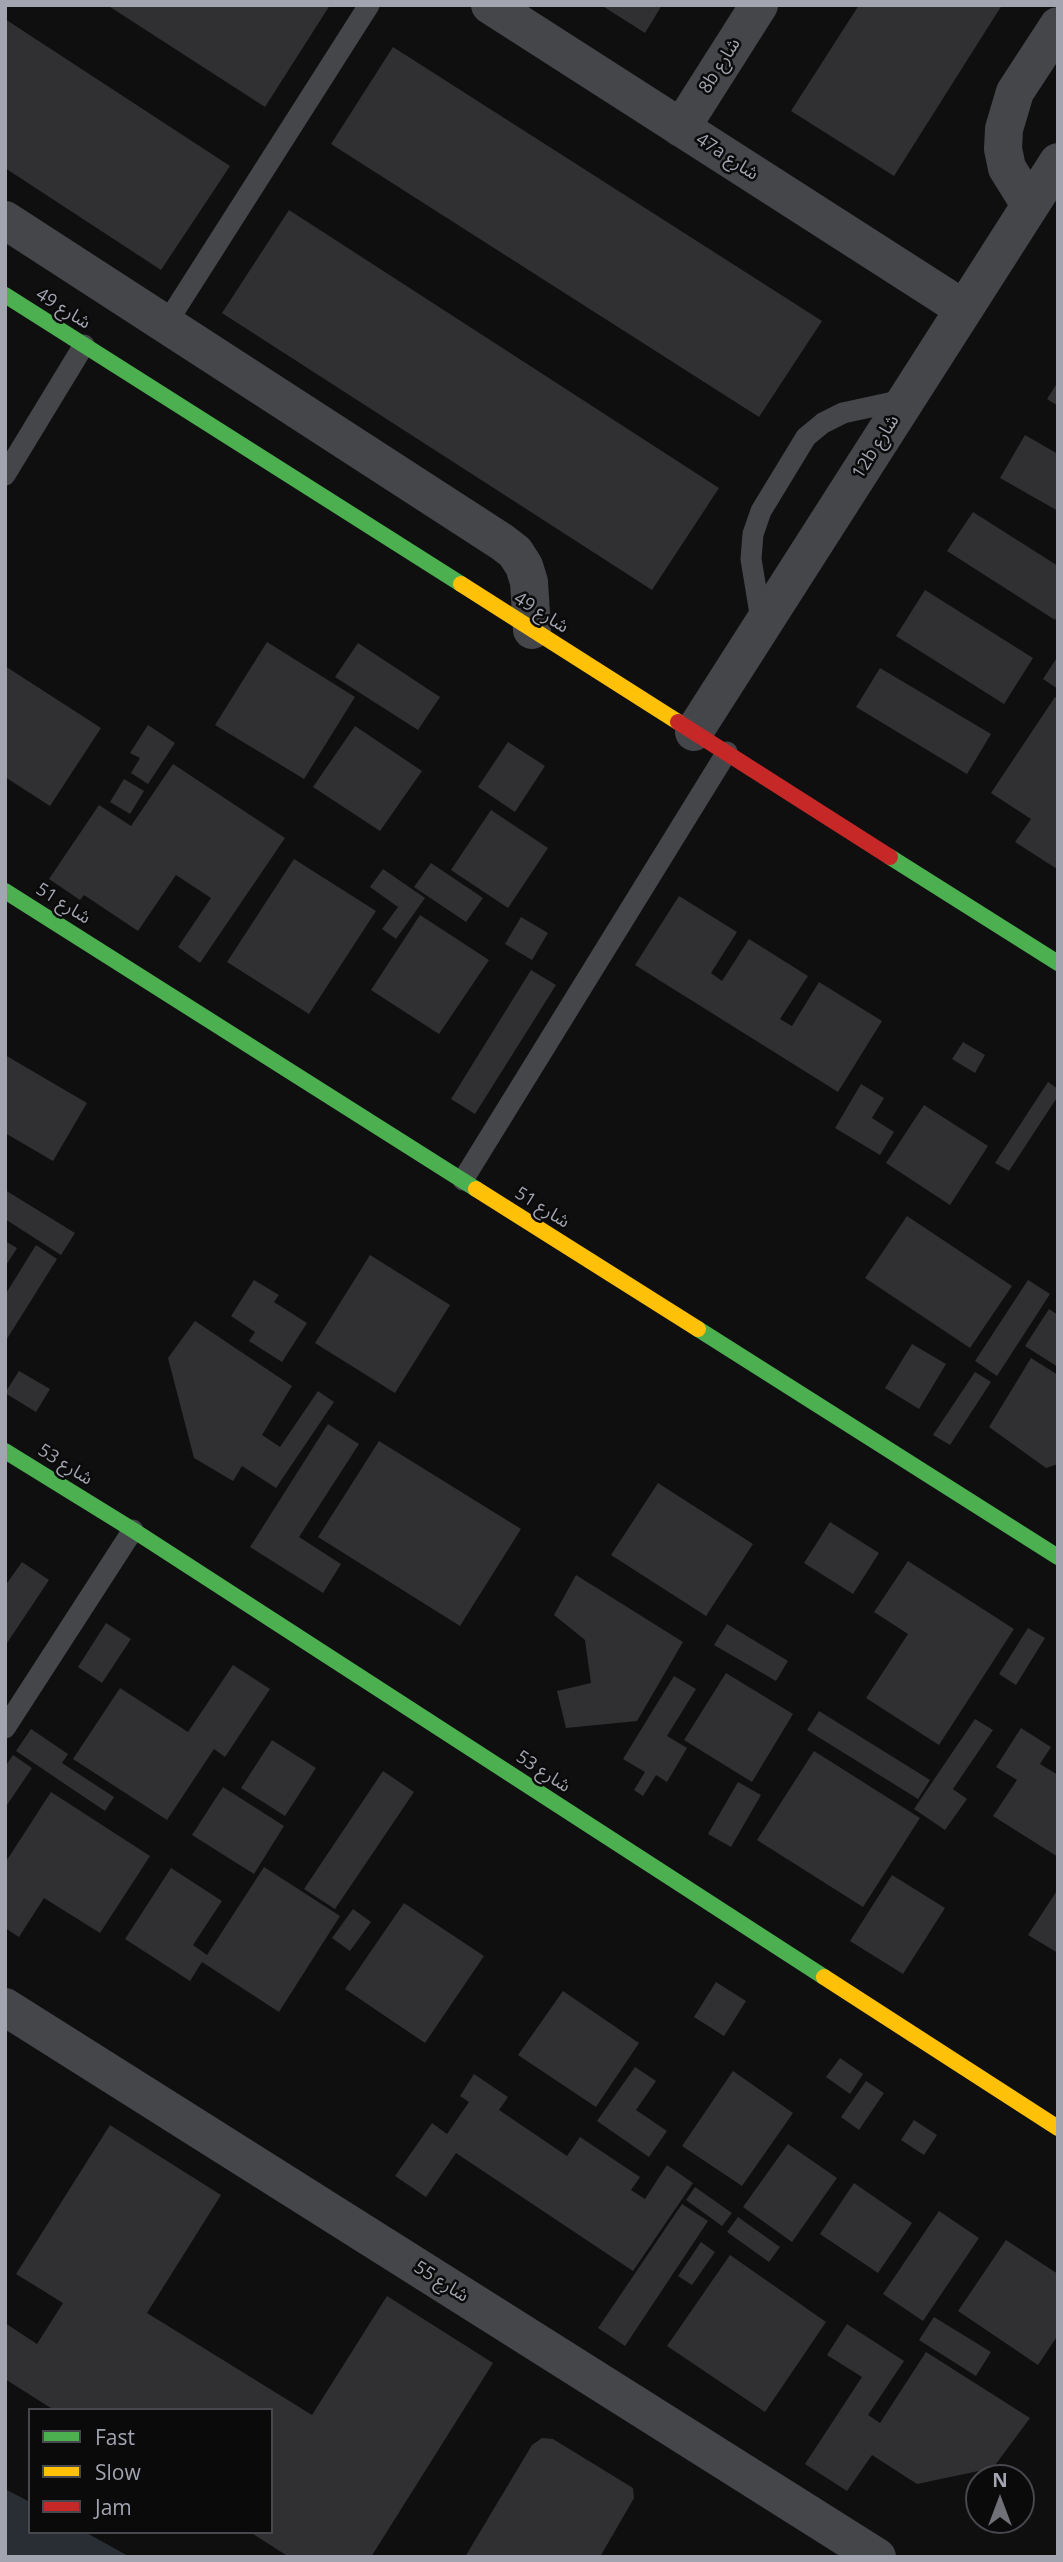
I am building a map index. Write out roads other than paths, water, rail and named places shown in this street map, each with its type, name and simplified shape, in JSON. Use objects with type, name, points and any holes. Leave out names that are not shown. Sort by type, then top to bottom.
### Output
[{"type":"street","name":"47a شارع","points":[[490,5],[964,309]]},
{"type":"street","name":"8b شارع","points":[[681,128],[759,5]]},
{"type":"street","points":[[1030,205],[1007,168],[1003,149],[1004,129],[1015,92],[1058,26]]},
{"type":"street","name":"12b شارع","points":[[694,732],[1058,162]]},
{"type":"street","points":[[5,220],[515,552],[524,566],[529,582],[532,630]]},
{"type":"street","name":"شارع 49","points":[[5,295],[1058,963]]},
{"type":"street","name":"شارع 51","points":[[5,891],[1058,1557]]},
{"type":"street","name":"شارع 53","points":[[5,1451],[133,1530],[1058,2128]]},
{"type":"street","name":"شارع 55","points":[[5,2007],[877,2557]]},
{"type":"lane","points":[[166,324],[369,5]]},
{"type":"lane","points":[[5,475],[84,345]]},
{"type":"lane","points":[[762,626],[751,559],[753,534],[761,511],[806,437],[823,423],[843,414],[906,399]]},
{"type":"lane","points":[[463,1180],[727,752]]},
{"type":"lane","points":[[5,1728],[133,1530]]}]
